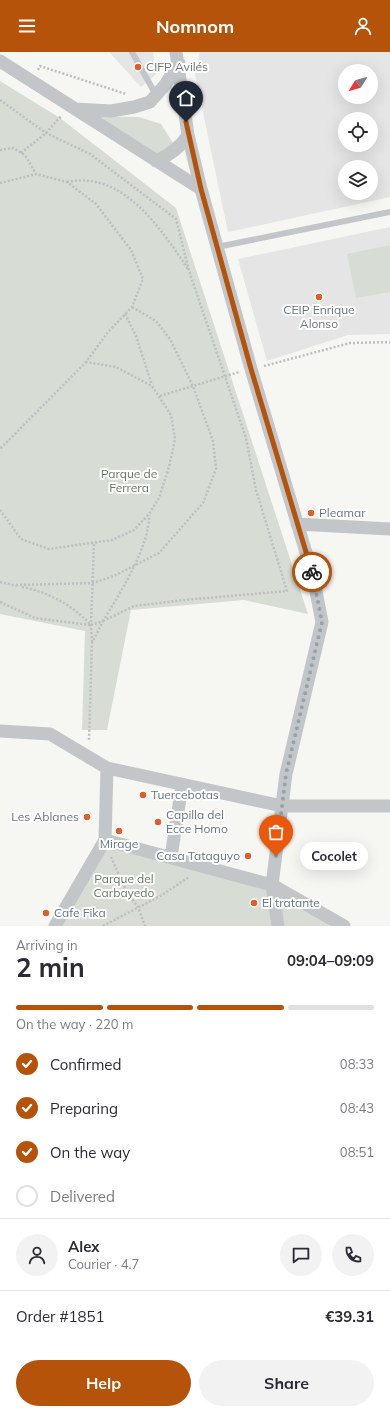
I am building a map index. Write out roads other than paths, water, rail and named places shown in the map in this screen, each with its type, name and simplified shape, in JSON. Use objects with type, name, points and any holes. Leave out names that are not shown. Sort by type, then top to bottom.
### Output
[{"type":"street","points":[[176,52],[177,68],[188,135],[201,189],[251,369],[313,576],[322,622],[286,774],[272,885],[278,926]]},
{"type":"street","points":[[70,106],[111,111],[134,107],[150,102],[177,68],[183,52]]},
{"type":"street","points":[[0,61],[201,189]]},
{"type":"street","points":[[156,161],[171,154],[183,143],[188,135]]},
{"type":"street","points":[[297,524],[390,529]]},
{"type":"street","points":[[0,731],[50,734],[107,768],[282,806],[390,806]]},
{"type":"street","points":[[55,926],[105,840],[107,768]]},
{"type":"street","points":[[171,857],[182,785]]},
{"type":"street","points":[[105,840],[272,885],[344,926]]},
{"type":"lane","points":[[132,52],[156,95]]},
{"type":"lane","points":[[217,247],[390,212]]},
{"type":"place","name":"CIFP Avilés","points":[[138,67]]},
{"type":"place","name":"CEIP Enrique Alonso","points":[[319,297]]},
{"type":"place","name":"Pleamar","points":[[311,513]]},
{"type":"place","name":"Tuercebotas","points":[[143,795]]},
{"type":"place","name":"Les Ablanes","points":[[87,817]]},
{"type":"place","name":"Capilla del Ecce Homo","points":[[158,822]]},
{"type":"place","name":"Mirage","points":[[119,831]]},
{"type":"place","name":"Casa Tataguyo","points":[[248,856]]},
{"type":"place","name":"Cocolet","points":[[276,856]]},
{"type":"place","name":"El tratante","points":[[254,903]]},
{"type":"place","name":"Cafe Fika","points":[[46,913]]},
{"type":"park label","name":"Parque de Ferrera","points":[[129,481]]},
{"type":"park label","name":"Parque del Carbayedo","points":[[124,886]]}]
